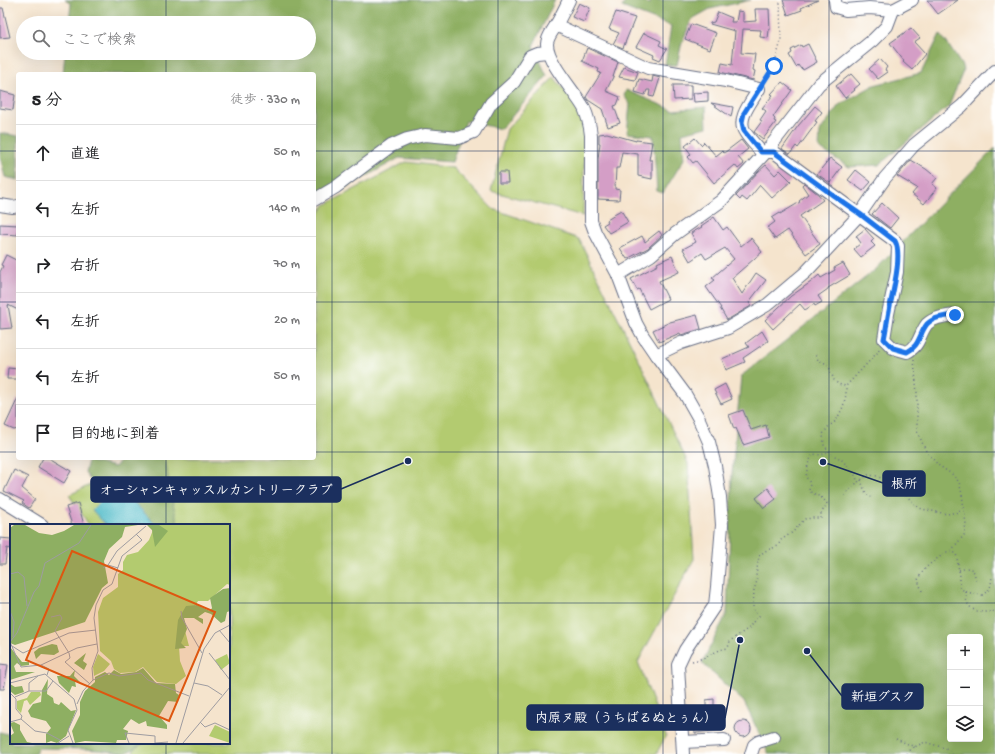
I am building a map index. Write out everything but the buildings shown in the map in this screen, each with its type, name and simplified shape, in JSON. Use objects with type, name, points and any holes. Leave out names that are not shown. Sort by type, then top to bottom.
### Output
[{"type":"street","points":[[569,0],[547,43],[548,52],[553,63],[584,109],[589,121],[591,135],[591,221],[595,232],[618,275],[636,323],[643,336],[685,394],[698,417],[709,442],[715,466],[720,497],[722,525],[715,605],[685,650],[678,665],[683,748],[724,740]]},
{"type":"street","points":[[835,0],[836,7],[846,10],[868,8],[893,10],[912,0]]},
{"type":"street","points":[[618,275],[651,255],[675,234],[721,201],[766,152],[819,84],[873,40],[887,26],[893,10]]},
{"type":"street","points":[[556,25],[648,68],[759,89],[744,113],[742,122],[744,131],[761,152],[774,152],[860,214],[895,241],[898,246],[897,272],[884,339],[893,348],[907,352],[912,350],[916,345],[928,323],[939,318],[955,315]]},
{"type":"street","points":[[316,199],[336,187],[391,146],[407,139],[425,136],[459,138],[474,132],[491,103],[514,82],[530,56],[537,53],[548,52]]},
{"type":"street","points":[[656,355],[681,343],[728,328],[767,305],[806,272],[860,214],[885,178],[914,145],[962,106],[995,71]]},
{"type":"street","points":[[0,205],[16,206]]},
{"type":"street","points":[[0,499],[40,524]]},
{"type":"street","points":[[752,754],[754,745],[758,742],[774,737]]},
{"type":"path","points":[[759,89],[774,66],[781,41],[780,0]]},
{"type":"path","points":[[858,482],[854,473],[841,459],[831,454],[824,445],[823,434],[829,426],[836,421],[843,407],[846,395],[846,386],[880,348],[891,346]]},
{"type":"path","points":[[907,352],[914,359],[917,393],[917,431],[926,451],[938,465],[953,475],[959,482],[962,494],[966,524],[964,534],[950,552]]},
{"type":"path","points":[[816,355],[818,360],[830,367],[834,380],[838,384],[846,386]]},
{"type":"path","points":[[685,650],[687,652],[685,660],[694,660],[710,656],[717,651],[728,648],[730,641],[749,628],[759,616],[754,612],[753,606],[754,590],[757,581],[756,576],[760,556],[765,551],[778,546],[781,540],[793,532],[805,519],[821,518],[821,514],[827,503],[822,498],[810,491],[810,483],[806,477],[808,464],[813,454],[821,455],[829,451]]},
{"type":"path","points":[[845,496],[848,491],[868,475],[877,476],[895,486],[916,506],[922,509],[947,514],[958,512],[964,506]]},
{"type":"path","points":[[861,480],[868,496],[871,497]]},
{"type":"path","points":[[922,591],[918,580],[921,572],[932,562],[947,552],[956,553],[960,576],[960,588],[966,592],[982,595],[989,591],[992,575]]},
{"type":"path","points":[[959,570],[968,568],[973,570],[977,582]]},
{"type":"path","points":[[966,592],[966,601],[970,608],[977,611],[995,611]]},
{"type":"path","points":[[896,739],[915,747]]},
{"type":"path","points":[[907,754],[910,749],[925,742],[948,749],[952,754]]},
{"type":"green space","points":[[65,0],[555,0],[533,46],[547,76],[501,129],[466,121],[452,162],[399,158],[319,203],[316,208],[316,72],[63,72],[64,60],[316,60],[316,16],[70,16],[71,4]]},
{"type":"green space","points":[[626,0],[650,4],[650,0],[751,0],[710,9],[692,19],[682,42],[677,65],[665,65],[671,26],[622,7]]},
{"type":"green space","points":[[940,34],[964,69],[949,106],[879,165],[849,167],[819,148],[820,131],[839,105],[874,85],[921,73]]},
{"type":"green space","points":[[554,77],[575,103],[585,127],[583,216],[491,191],[507,129]]},
{"type":"green space","points":[[626,90],[673,110],[706,107],[707,127],[682,133],[684,159],[663,193],[657,191],[653,136],[627,133],[630,104],[624,96]]},
{"type":"green space","points":[[0,133],[16,136],[16,180],[5,177],[0,156]]},
{"type":"green space","points":[[995,148],[995,754],[769,754],[744,702],[702,663],[727,613],[732,474],[741,376],[875,270]]},
{"type":"green space","points":[[406,162],[453,168],[493,209],[579,239],[688,463],[694,559],[638,662],[666,736],[656,754],[133,754],[135,744],[230,744],[230,524],[88,524],[69,495],[132,465],[129,460],[316,460],[316,217],[325,205]]},
{"type":"green space","points":[[121,460],[163,460],[166,464],[178,524],[131,524],[136,514],[125,489],[95,488],[85,472],[88,461],[115,467]]},
{"type":"green space","points":[[0,732],[10,735],[10,744],[142,744],[126,753],[86,749],[38,748],[35,754],[0,754]]},
{"type":"water","points":[[117,485],[155,524],[105,524],[92,510]]},
{"type":"place","name":"オーシャンキャッスルカントリークラブ","points":[[408,461]]},
{"type":"place","name":"根所","points":[[823,462]]},
{"type":"place","name":"内原ヌ殿（うちばるぬとぅん）","points":[[740,640]]},
{"type":"place","name":"新垣グスク","points":[[807,651]]},
{"type":"route","points":[[774,66],[744,113],[742,122],[744,131],[761,152],[774,152],[895,241],[898,246],[897,272],[884,339],[893,348],[907,352],[912,350],[916,345],[928,323],[939,318],[955,315]]}]
